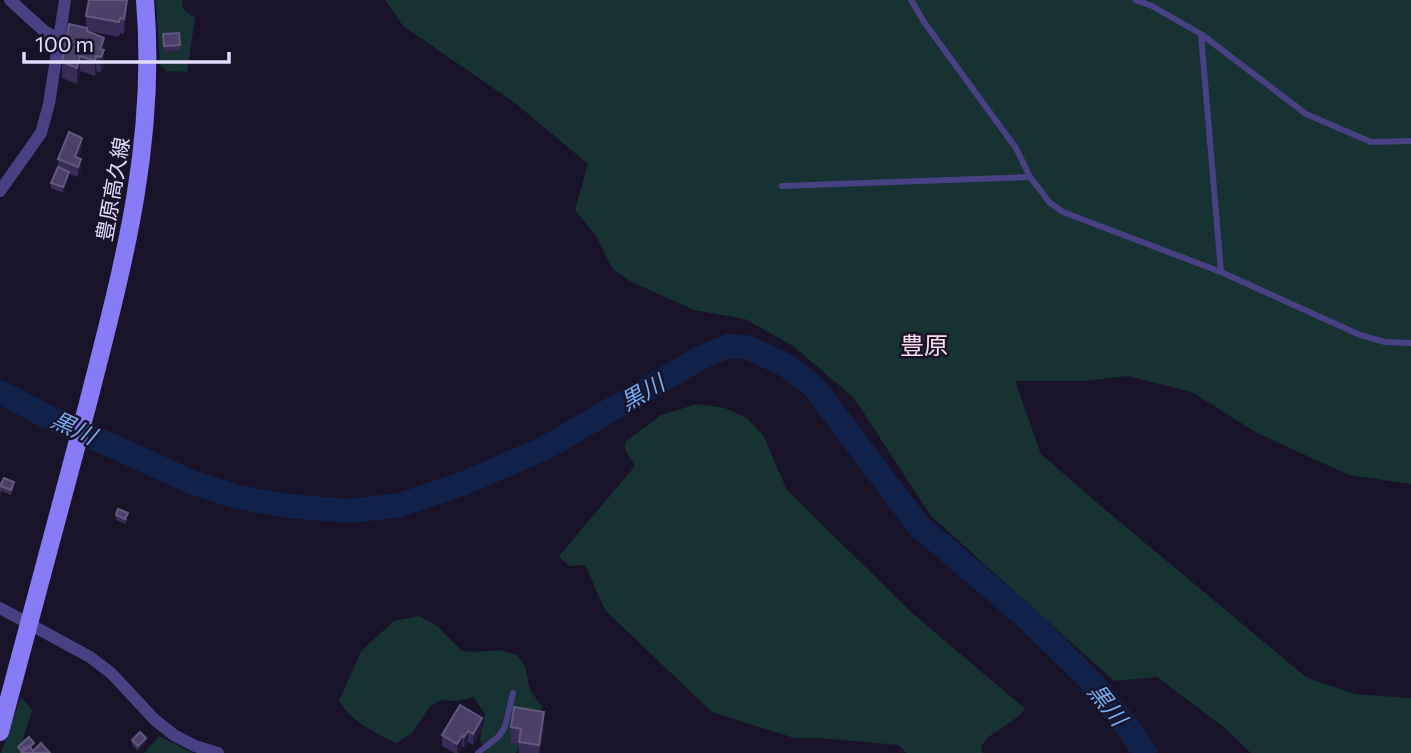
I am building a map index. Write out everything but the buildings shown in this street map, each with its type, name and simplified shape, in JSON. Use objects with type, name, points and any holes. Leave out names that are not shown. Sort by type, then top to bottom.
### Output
[{"type":"main road","name":"豊原高久線","points":[[29,623],[127,244],[145,136],[149,44],[145,0]]},
{"type":"main road","points":[[0,732],[29,623]]},
{"type":"street","points":[[10,0],[43,30],[59,40]]},
{"type":"street","points":[[0,191],[41,133],[49,104],[65,0]]},
{"type":"street","points":[[0,608],[90,657],[111,673],[155,720],[174,735],[195,746],[218,753]]},
{"type":"lane","points":[[911,0],[924,22],[1016,148],[1030,177],[1050,203],[1063,212],[1221,272],[1360,335],[1385,342],[1411,343]]},
{"type":"lane","points":[[1135,0],[1152,6],[1201,34],[1306,114],[1371,142],[1411,141]]},
{"type":"lane","points":[[1201,34],[1221,272]]},
{"type":"lane","points":[[782,187],[1030,177]]},
{"type":"lane","points":[[478,753],[499,737],[505,727],[513,693]]},
{"type":"green space","points":[[156,0],[182,0],[183,9],[195,18],[187,72],[166,71],[160,65]]},
{"type":"green space","points":[[385,0],[1411,0],[1411,484],[1349,475],[1257,433],[1192,392],[1128,376],[1084,381],[1015,381],[1041,454],[1307,678],[1355,694],[1411,698],[1411,753],[1251,753],[1226,729],[1157,677],[1114,681],[931,516],[854,398],[793,346],[745,319],[694,310],[630,281],[613,269],[596,236],[575,210],[588,164],[515,103],[403,26]]},
{"type":"green space","points":[[697,404],[725,408],[748,419],[763,435],[787,490],[910,611],[1025,709],[985,741],[981,747],[983,753],[907,753],[898,745],[794,738],[712,712],[606,611],[585,565],[569,566],[559,556],[635,466],[625,450],[625,442],[661,415]]},
{"type":"green space","points":[[419,616],[437,626],[462,651],[500,650],[517,655],[525,666],[530,690],[543,708],[516,753],[484,753],[486,751],[480,740],[485,714],[474,697],[457,701],[441,700],[430,706],[412,733],[396,743],[364,726],[344,708],[339,700],[362,650],[394,621]]},
{"type":"green space","points":[[21,697],[32,710],[19,753],[1,753]]},
{"type":"green space","points":[[159,736],[193,753],[144,753]]},
{"type":"waterway","name":"黒川","points":[[0,392],[46,416],[194,483],[238,497],[289,506],[351,511],[400,505],[462,484],[545,448],[702,357],[729,346],[746,347],[786,365],[814,387],[919,526],[1028,619],[1088,678],[1145,753]]},
{"type":"district","name":"豊原","points":[[924,344]]}]
